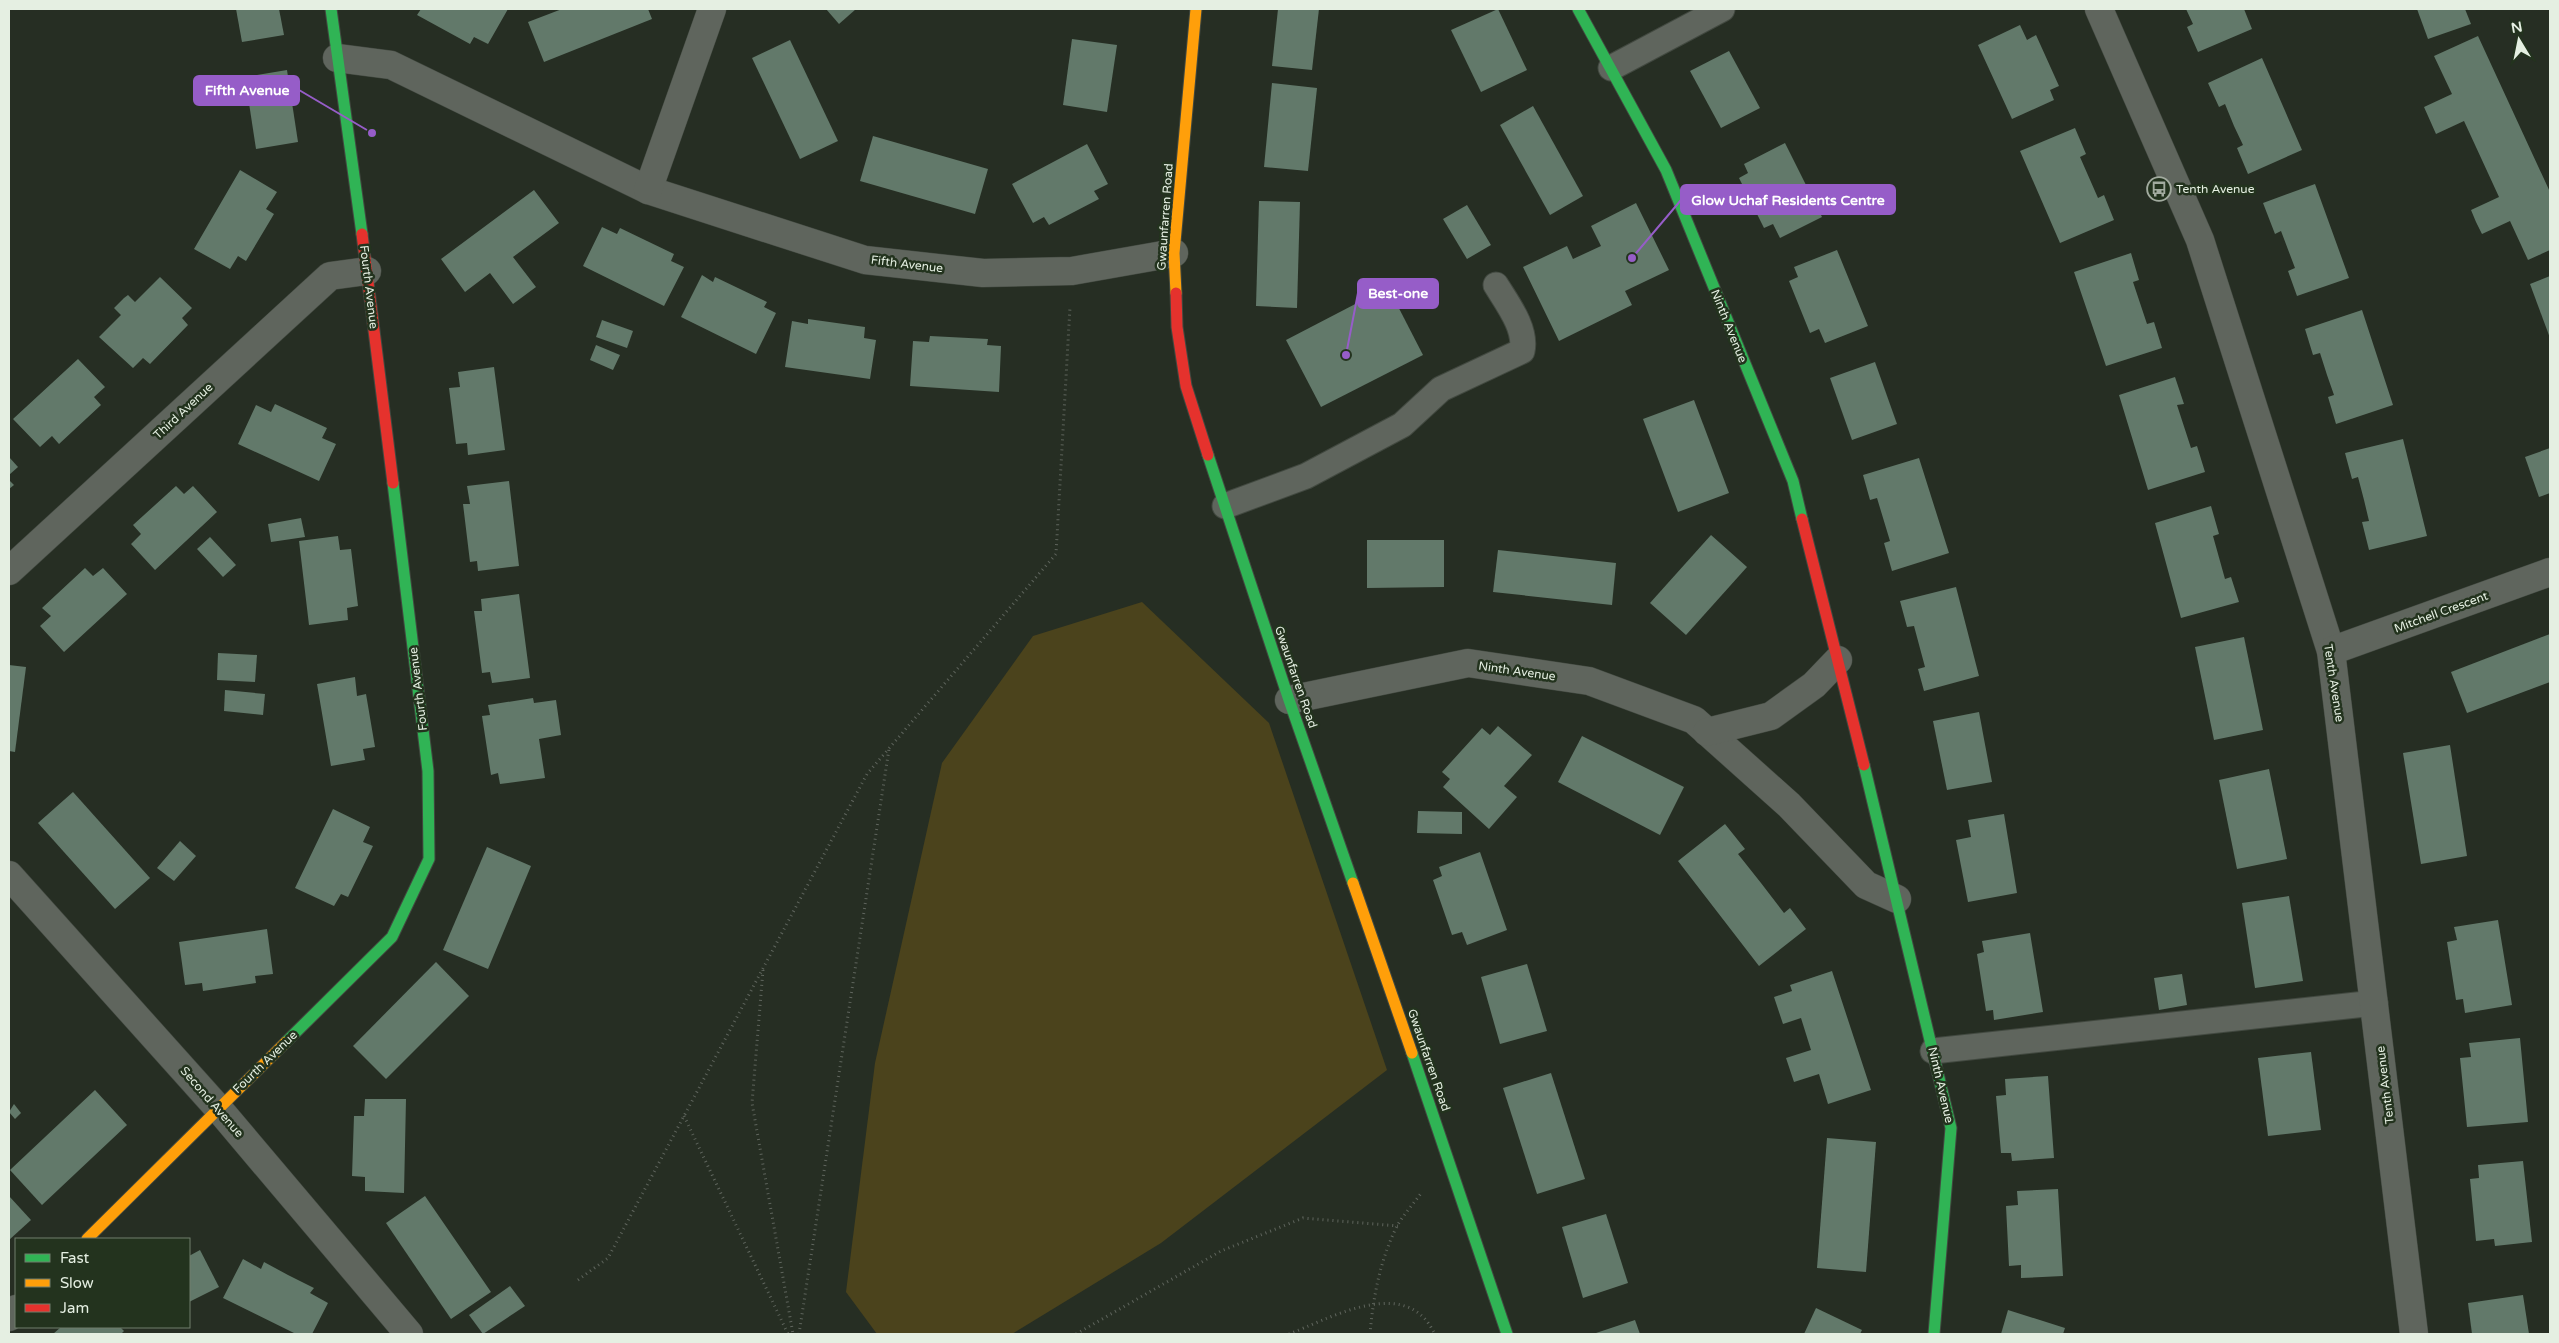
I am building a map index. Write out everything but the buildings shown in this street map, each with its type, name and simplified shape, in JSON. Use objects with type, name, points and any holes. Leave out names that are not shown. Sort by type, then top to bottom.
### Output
[{"type":"street","name":"Fourth Avenue","points":[[88,1238],[392,937],[429,859],[428,771],[367,271],[331,9]]},
{"type":"street","points":[[648,190],[712,9]]},
{"type":"street","name":"Gwaunfarren Road","points":[[1196,9],[1174,253],[1176,327],[1186,386],[1289,700],[1455,1176],[1507,1334]]},
{"type":"street","name":"Ninth Avenue","points":[[1578,9],[1666,170],[1793,481],[1897,899],[1951,1128],[1934,1334]]},
{"type":"street","name":"Tenth Avenue","points":[[2099,9],[2200,240],[2331,652],[2414,1334]]},
{"type":"street","name":"Fifth Avenue","points":[[337,58],[390,65],[648,190],[865,260],[983,273],[1072,271],[1174,253]]},
{"type":"street","name":"Third Avenue","points":[[9,571],[330,276],[367,271]]},
{"type":"street","name":"Mitchell Crescent","points":[[2331,652],[2550,572]]},
{"type":"street","points":[[1707,732],[1771,716],[1814,685],[1838,660]]},
{"type":"street","name":"Ninth Avenue","points":[[1289,700],[1468,663],[1589,681],[1694,720],[1789,804],[1866,885],[1897,899]]},
{"type":"street","name":"Second Avenue","points":[[9,875],[218,1108],[409,1334]]},
{"type":"lane","points":[[1610,68],[1722,9]]},
{"type":"lane","points":[[1225,506],[1306,476],[1402,425],[1441,388],[1522,351],[1523,344],[1516,319],[1496,285]]},
{"type":"lane","points":[[1933,1051],[2375,1003]]},
{"type":"path","points":[[578,1280],[608,1258],[867,774],[1056,554],[1072,271]]},
{"type":"path","points":[[799,1334],[889,748]]},
{"type":"path","points":[[764,967],[752,1103],[793,1334]]},
{"type":"path","points":[[684,1116],[788,1334]]},
{"type":"path","points":[[1370,1334],[1373,1303],[1383,1263],[1398,1226],[1426,1188],[1455,1176]]},
{"type":"path","points":[[1076,1334],[1221,1251],[1303,1218],[1398,1226]]},
{"type":"path","points":[[1289,1334],[1373,1303],[1400,1304],[1424,1317],[1435,1334]]},
{"type":"shaded area","points":[[1142,602],[1269,723],[1387,1070],[1161,1243],[1012,1334],[877,1334],[846,1292],[875,1063],[942,763],[1033,636]]},
{"type":"traffic: fast","points":[[331,9],[362,234]]},
{"type":"traffic: fast","points":[[1578,9],[1666,170],[1793,481],[1802,519]]},
{"type":"traffic: fast","points":[[1208,455],[1289,700],[1353,883]]},
{"type":"traffic: fast","points":[[286,1042],[392,937],[429,859],[428,771],[393,483]]},
{"type":"traffic: fast","points":[[1864,765],[1951,1128],[1934,1334]]},
{"type":"traffic: fast","points":[[1412,1053],[1507,1334]]},
{"type":"traffic: slow","points":[[1176,293],[1174,253],[1196,9]]},
{"type":"traffic: slow","points":[[1353,883],[1412,1053]]},
{"type":"traffic: slow","points":[[88,1238],[286,1042]]},
{"type":"traffic: jam","points":[[362,234],[393,483]]},
{"type":"traffic: jam","points":[[1176,293],[1177,327],[1186,386],[1208,455]]},
{"type":"traffic: jam","points":[[1802,519],[1864,765]]},
{"type":"place","name":"Fifth Avenue","points":[[372,133]]},
{"type":"place","name":"Tenth Avenue","points":[[2159,189]]},
{"type":"place","name":"Glow Uchaf Residents Centre","points":[[1632,258]]},
{"type":"place","name":"Best-one","points":[[1346,355]]}]
